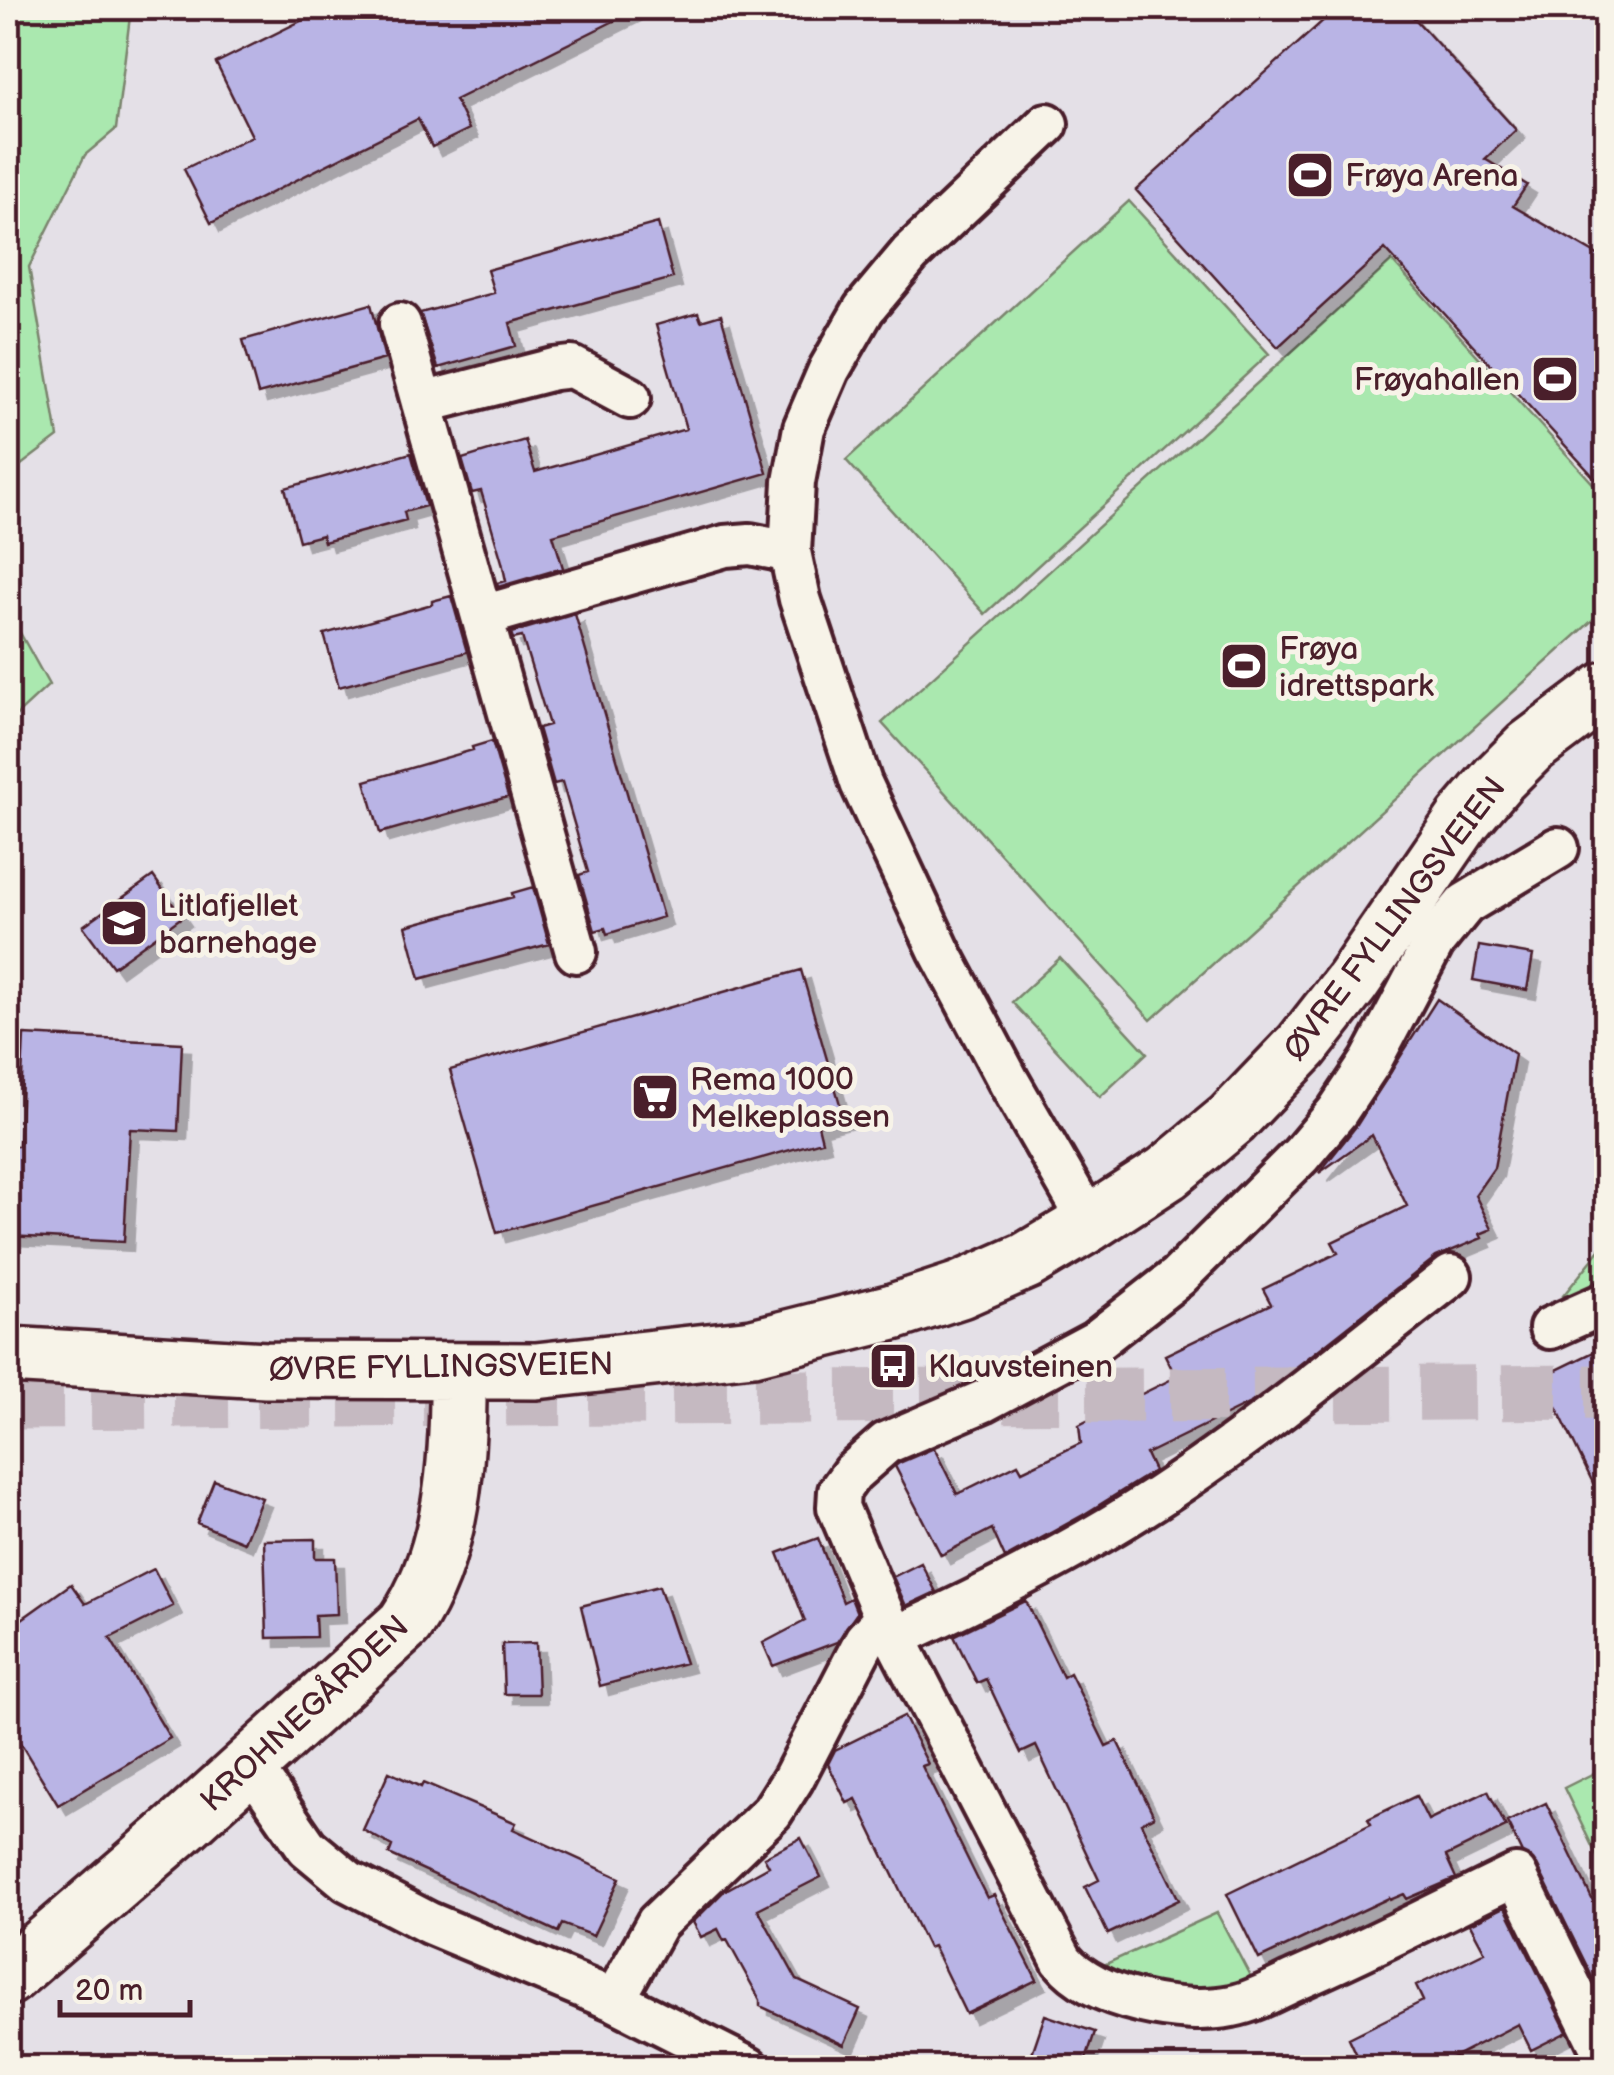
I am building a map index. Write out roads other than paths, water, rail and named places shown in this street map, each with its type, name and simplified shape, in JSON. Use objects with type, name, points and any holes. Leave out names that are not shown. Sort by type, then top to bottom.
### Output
[{"type":"main road","name":"ØVRE FYLLINGSVEIEN","points":[[8,1355],[266,1370],[458,1372],[620,1364],[753,1347],[892,1312],[960,1290],[1026,1261],[1167,1174],[1244,1106],[1302,1046],[1352,982],[1464,819],[1498,779],[1564,718],[1606,690]]},
{"type":"main road","name":"KROHNEGÅRDEN","points":[[8,1977],[179,1829],[405,1624],[425,1595],[438,1553],[457,1450],[458,1372]]},
{"type":"street","points":[[1047,124],[910,254],[864,308],[829,370],[804,428],[794,482],[790,552],[800,599],[861,783],[939,950],[1090,1223]]},
{"type":"street","points":[[400,324],[576,952]]},
{"type":"street","points":[[422,403],[572,367],[630,398]]},
{"type":"street","points":[[483,616],[725,546],[750,544],[790,552]]},
{"type":"street","name":"ØVRE FYLLINGSVEIEN","points":[[890,1628],[838,1507],[840,1491],[852,1472],[886,1444],[984,1401],[1095,1342],[1178,1276],[1301,1155],[1337,1112],[1371,1061],[1434,942],[1465,904],[1558,848]]},
{"type":"street","points":[[614,2000],[658,1922],[772,1812],[865,1640],[1031,1573],[1157,1498],[1451,1276]]},
{"type":"street","points":[[1550,1328],[1606,1303]]},
{"type":"street","points":[[890,1628],[1062,1960],[1075,1976],[1136,2000],[1204,2010],[1236,2006],[1516,1875],[1606,2059],[1594,2068]]},
{"type":"street","points":[[249,1763],[307,1847],[348,1882],[429,1924],[614,2000],[749,2068]]},
{"type":"tunnel","points":[[8,1402],[1606,1392]]},
{"type":"place","name":"Frøya Arena","points":[[1310,175]]},
{"type":"place","name":"Frøyahallen","points":[[1555,379]]},
{"type":"place","name":"Frøya idrettspark","points":[[1244,666]]},
{"type":"place","name":"Litlafjellet barnehage","points":[[124,923]]},
{"type":"place","name":"Rema 1000 Melkeplassen","points":[[655,1097]]},
{"type":"place","name":"Klauvsteinen","points":[[893,1366]]}]
